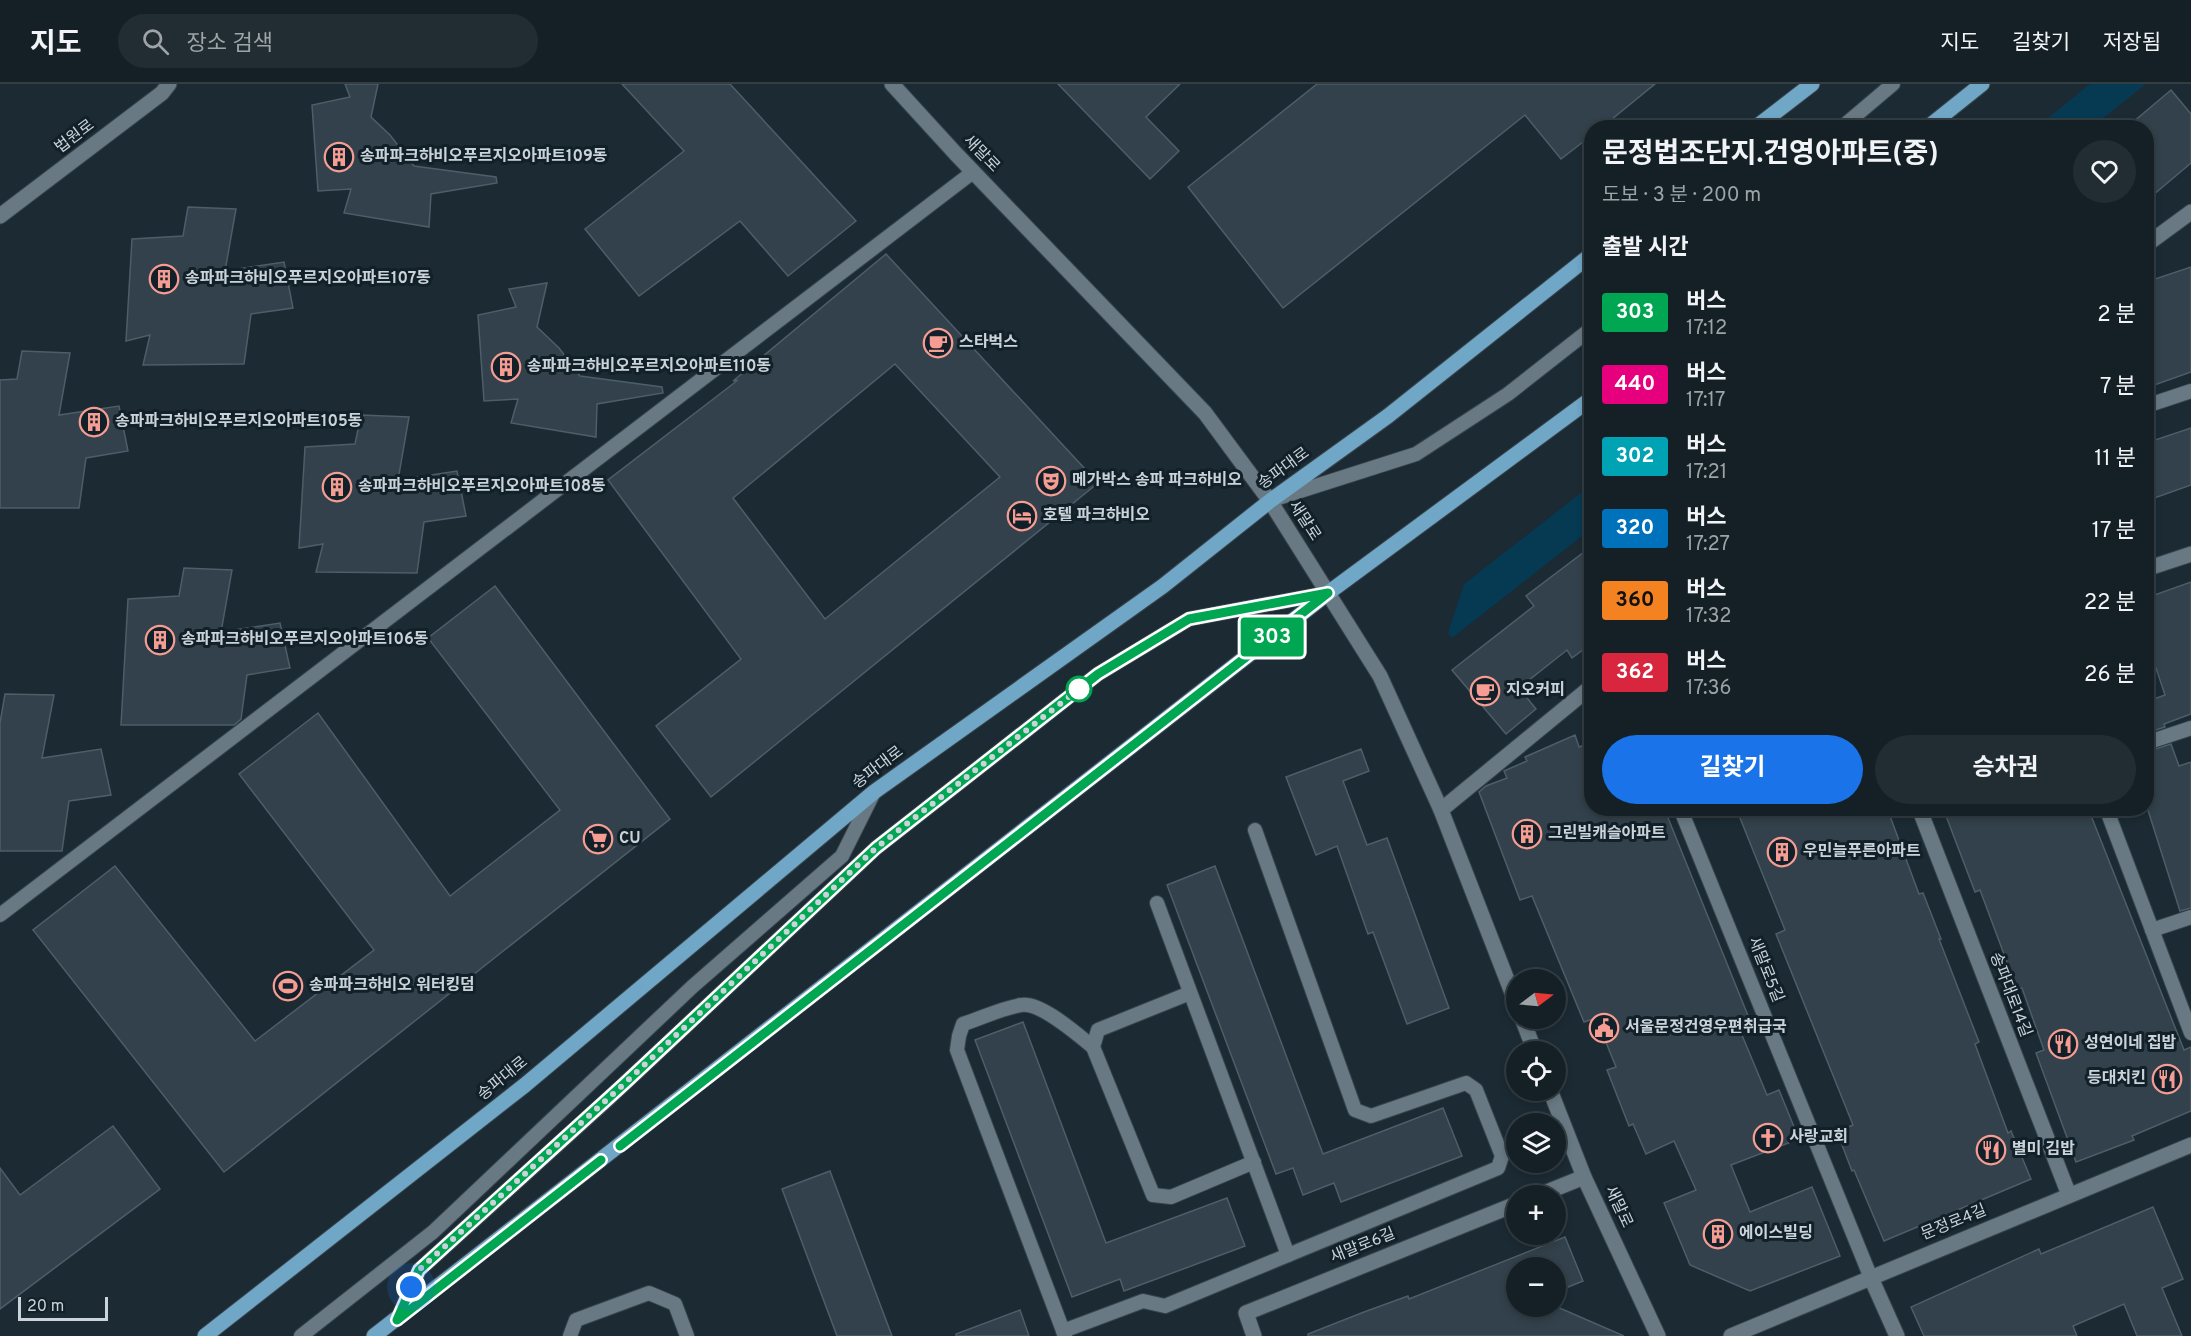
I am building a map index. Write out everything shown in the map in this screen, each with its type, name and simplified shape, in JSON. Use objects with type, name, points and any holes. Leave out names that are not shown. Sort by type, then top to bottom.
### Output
[{"type":"main road","points":[[1765,120],[1812,84]]},
{"type":"main road","points":[[1937,120],[1982,84]]},
{"type":"main road","name":"송파대로","points":[[205,1336],[525,1085],[874,792],[1163,586],[1270,501],[1388,416],[1584,260]]},
{"type":"main road","points":[[374,1336],[1328,593],[1584,404]]},
{"type":"street","name":"법원로","points":[[0,216],[162,93],[169,84]]},
{"type":"street","name":"새말로","points":[[892,84],[973,172],[1205,413],[1270,501],[1380,676],[1442,810],[1506,977]]},
{"type":"street","points":[[2154,239],[2191,212]]},
{"type":"street","points":[[2154,566],[2191,554]]},
{"type":"street","points":[[1442,810],[1584,693]]},
{"type":"street","name":"송파대로14길","points":[[1922,816],[2068,1195]]},
{"type":"street","name":"새말로","points":[[1554,1101],[1584,1177],[1658,1336]]},
{"type":"street","name":"문정로4길","points":[[1731,1336],[2191,1145]]},
{"type":"street","points":[[1564,1185],[1584,1177]]},
{"type":"street","name":"새말로6길","points":[[1254,1336],[1246,1313],[1506,1208]]},
{"type":"street","points":[[1871,1278],[1897,1336]]},
{"type":"lane","points":[[1790,101],[1822,84]]},
{"type":"lane","points":[[1850,120],[1893,84]]},
{"type":"lane","points":[[0,915],[973,172]]},
{"type":"lane","points":[[1270,501],[1416,454],[1508,394],[1584,334]]},
{"type":"lane","points":[[2154,403],[2191,391]]},
{"type":"lane","points":[[397,1320],[419,1270],[626,1082],[876,848],[1098,674],[1189,619],[1328,593]]},
{"type":"lane","points":[[2154,740],[2191,728]]},
{"type":"lane","points":[[301,1336],[433,1232],[692,987],[842,856],[874,792]]},
{"type":"lane","name":"새말로5길","points":[[1683,816],[1871,1278]]},
{"type":"lane","points":[[2109,816],[2191,1033]]},
{"type":"lane","points":[[1254,1162],[1171,1197],[1153,1195],[1093,1047],[1057,1019],[1036,1008],[1023,1004],[963,1024],[958,1036],[957,1050],[1064,1334],[1143,1301],[1165,1306],[1498,1168],[1502,1156],[1476,1090],[1466,1083],[1371,1116],[1355,1110],[1255,830]]},
{"type":"lane","points":[[1156,903],[1288,1255]]},
{"type":"lane","points":[[2152,930],[2191,917]]},
{"type":"lane","points":[[1093,1047],[1098,1030],[1190,993]]},
{"type":"lane","points":[[570,1336],[576,1320],[649,1293],[675,1304],[687,1336]]},
{"type":"shaded area","points":[[2090,84],[2146,84],[2101,120],[2046,120]]},
{"type":"shaded area","points":[[1584,490],[1584,534],[1452,638],[1448,633],[1464,584]]},
{"type":"building","name":"송파파크하비오푸르지오아파트109동","points":[[345,84],[378,84],[371,117],[390,135],[414,166],[496,177],[497,183],[431,194],[429,227],[344,213],[351,189],[318,191],[312,105],[350,97]]},
{"type":"building","points":[[622,84],[730,84],[856,221],[788,276],[740,221],[639,296],[585,229],[684,151]]},
{"type":"building","points":[[1058,84],[1180,84],[1146,117],[1179,151],[1150,179]]},
{"type":"building","points":[[1317,84],[1655,84],[1611,120],[1584,120],[1584,141],[1561,159],[1525,115],[1283,308],[1188,187]]},
{"type":"building","points":[[2171,90],[2191,114],[2191,163],[2154,194],[2154,120],[2135,120]]},
{"type":"building","name":"송파파크하비오푸르지오아파트107동","points":[[188,207],[236,209],[225,271],[284,262],[293,308],[251,314],[244,364],[143,365],[150,335],[126,341],[132,239],[183,236]]},
{"type":"building","points":[[886,254],[1098,483],[711,797],[656,726],[741,659],[608,480],[738,380],[733,381]],"holes":[[[895,364],[1000,477],[825,619],[733,498]]]},
{"type":"building","points":[[2191,267],[2191,372],[2154,385],[2154,279]]},
{"type":"building","name":"송파파크하비오푸르지오아파트110동","points":[[547,283],[537,327],[559,348],[580,376],[662,387],[663,393],[597,404],[596,437],[511,423],[518,399],[484,401],[478,315],[516,307],[509,289]]},
{"type":"building","name":"송파파크하비오푸르지오아파트105동","points":[[22,351],[70,353],[59,415],[119,406],[128,451],[86,458],[79,508],[0,508],[0,380],[17,379]]},
{"type":"building","name":"송파파크하비오푸르지오아파트108동","points":[[361,415],[409,417],[398,480],[457,471],[466,516],[424,522],[417,573],[316,572],[323,544],[299,548],[305,447],[355,444]]},
{"type":"building","points":[[2191,428],[2191,485],[2154,498],[2154,440]]},
{"type":"building","points":[[1584,552],[1584,649],[1572,658],[1567,650],[1519,688],[1536,709],[1506,734],[1452,670],[1534,606],[1526,596]]},
{"type":"building","name":"송파파크하비오푸르지오아파트106동","points":[[184,568],[232,570],[221,632],[280,623],[290,668],[247,675],[241,719],[234,725],[121,725],[128,599],[179,596]]},
{"type":"building","points":[[2191,582],[2191,714],[2164,724],[2165,727],[2154,730],[2154,699],[2165,695],[2154,662],[2154,595]]},
{"type":"building","points":[[495,586],[670,819],[224,1172],[33,930],[115,866],[255,1041],[374,950],[239,774],[318,713],[450,896],[560,810],[428,638]]},
{"type":"building","points":[[5,694],[54,695],[42,758],[101,749],[111,795],[69,801],[62,851],[0,851],[0,723]]},
{"type":"building","points":[[1575,735],[1579,747],[1584,745],[1584,816],[1667,816],[1751,1023],[1739,1028],[1767,1095],[1779,1090],[1799,1139],[1731,1165],[1750,1212],[1812,1187],[1840,1256],[1750,1291],[1690,1265],[1664,1203],[1696,1190],[1674,1141],[1646,1154],[1633,1124],[1629,1126],[1607,1070],[1616,1067],[1596,1018],[1584,1022],[1566,978],[1566,969],[1562,969],[1532,896],[1520,900],[1479,792],[1486,786],[1507,778],[1504,771],[1527,761],[1525,757]]},
{"type":"building","points":[[2171,744],[2179,766],[2191,762],[2191,908],[2180,911],[2150,816],[2154,816],[2154,749]]},
{"type":"building","points":[[1361,749],[1369,771],[1343,781],[1367,845],[1387,838],[1449,1008],[1407,1024],[1373,932],[1368,934],[1337,846],[1316,855],[1286,777]]},
{"type":"building","points":[[1739,816],[1890,816],[1919,894],[1923,893],[1941,939],[1939,939],[1979,1042],[1975,1044],[2008,1133],[2011,1131],[2031,1179],[1884,1241],[1837,1132],[1853,1125],[1776,934],[1785,930]]},
{"type":"building","points":[[1946,816],[2091,816],[2184,1050],[2191,1047],[2191,1111],[2132,1136],[2134,1140],[2076,1162],[2036,1053],[2044,1050],[2022,988],[2017,989],[1980,890],[1975,892]]},
{"type":"building","points":[[1215,866],[1323,1154],[1443,1108],[1462,1156],[1341,1202],[1334,1183],[1303,1195],[1293,1168],[1276,1174],[1167,885]]},
{"type":"building","points":[[1023,1022],[1106,1243],[1227,1198],[1245,1246],[1124,1291],[1120,1279],[1072,1297],[975,1040]]},
{"type":"building","points":[[113,1126],[160,1189],[0,1309],[0,1168],[20,1195]]},
{"type":"building","points":[[830,1171],[892,1336],[837,1336],[782,1189]]},
{"type":"building","points":[[2153,1207],[2183,1279],[2162,1288],[2182,1336],[2137,1336],[2124,1304],[2073,1326],[2077,1336],[1924,1336],[1911,1307],[2039,1249],[2041,1254]]},
{"type":"building","points":[[1566,1239],[1583,1281],[1566,1288],[1566,1257],[1515,1257],[1545,1245],[1566,1245]]},
{"type":"building","points":[[1506,1260],[1506,1317],[1566,1317],[1566,1311],[1624,1336],[1308,1336],[1308,1334],[1364,1312],[1408,1296],[1409,1299]]},
{"type":"building","points":[[1020,1310],[1029,1336],[956,1336],[956,1334]]},
{"type":"bus line","name":"303","points":[[601,1160],[397,1320],[419,1270],[625,1083],[876,848],[1098,674],[1189,619],[1328,593],[620,1146]]},
{"type":"place","name":"송파파크하비오푸르지오아파트109동","points":[[339,157]]},
{"type":"place","name":"송파파크하비오푸르지오아파트107동","points":[[164,279]]},
{"type":"place","name":"스타벅스","points":[[938,343]]},
{"type":"place","name":"송파파크하비오푸르지오아파트110동","points":[[506,367]]},
{"type":"place","name":"송파파크하비오푸르지오아파트105동","points":[[94,422]]},
{"type":"place","name":"메가박스 송파 파크하비오","points":[[1051,481]]},
{"type":"place","name":"송파파크하비오푸르지오아파트108동","points":[[337,487]]},
{"type":"place","name":"호텔 파크하비오","points":[[1022,516]]},
{"type":"place","name":"송파파크하비오푸르지오아파트106동","points":[[160,640]]},
{"type":"place","name":"지오커피","points":[[1485,691]]},
{"type":"place","name":"그린빌캐슬아파트","points":[[1527,834]]},
{"type":"place","name":"CU","points":[[598,839]]},
{"type":"place","name":"우민늘푸른아파트","points":[[1782,852]]},
{"type":"place","name":"송파파크하비오 워터킹덤","points":[[288,986]]},
{"type":"place","name":"서울문정건영우편취급국","points":[[1604,1028]]},
{"type":"place","name":"성연이네 집밥","points":[[2063,1044]]},
{"type":"place","name":"등대치킨","points":[[2167,1079]]},
{"type":"place","name":"사랑교회","points":[[1768,1138]]},
{"type":"place","name":"별미 김밥","points":[[1991,1150]]},
{"type":"place","name":"에이스빌딩","points":[[1718,1234]]},
{"type":"route","points":[[411,1287],[419,1270],[625,1083],[876,848],[1079,689]]}]
